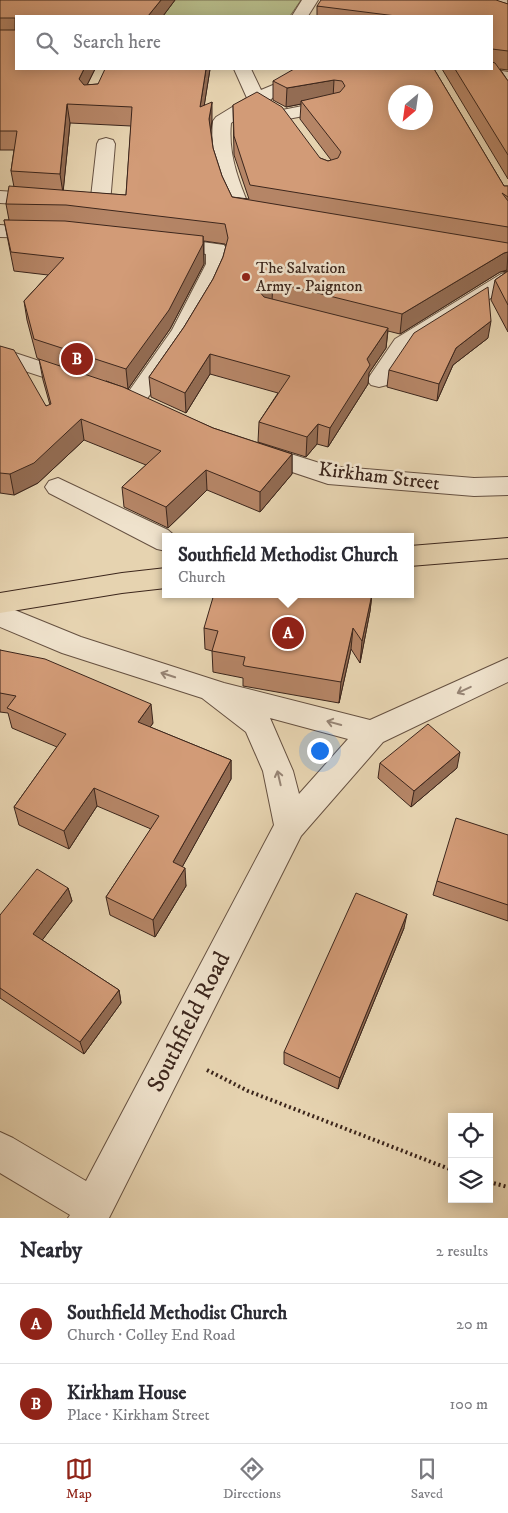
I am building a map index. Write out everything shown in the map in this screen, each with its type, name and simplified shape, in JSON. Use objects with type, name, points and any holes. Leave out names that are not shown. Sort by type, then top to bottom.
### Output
[{"type":"main road","points":[[414,556],[508,548]]},
{"type":"main road","points":[[0,603],[162,578]]},
{"type":"street","points":[[301,15],[310,0]]},
{"type":"street","points":[[499,0],[498,13],[508,16]]},
{"type":"street","points":[[243,70],[257,100],[289,121],[333,105]]},
{"type":"street","points":[[473,70],[505,73]]},
{"type":"street","points":[[280,217],[241,211],[229,183],[220,134],[222,121],[286,81]]},
{"type":"street","points":[[0,197],[100,203],[106,144]]},
{"type":"street","points":[[0,230],[58,232]]},
{"type":"street","points":[[0,355],[125,399],[182,332],[216,264],[217,249],[150,241]]},
{"type":"street","points":[[379,380],[394,342],[508,278]]},
{"type":"street","name":"Kirkham Street","points":[[232,444],[328,475],[474,487],[508,486]]},
{"type":"street","points":[[58,488],[162,540]]},
{"type":"street","points":[[0,615],[72,645],[212,690],[372,733]]},
{"type":"street","name":"Southfield Road","points":[[91,1212],[290,826],[372,733],[508,669]]},
{"type":"street","points":[[212,690],[258,724],[278,771],[290,826]]},
{"type":"street","points":[[0,1151],[91,1212]]},
{"type":"path","points":[[173,1053],[248,1091],[448,1168]]},
{"type":"path","points":[[493,1183],[508,1187]]},
{"type":"green space","points":[[80,0],[301,0],[291,15],[145,15]]},
{"type":"building","points":[[0,0],[161,0],[149,15],[15,15],[15,18],[0,18]]},
{"type":"building","points":[[321,0],[496,0],[508,4],[508,51],[493,49],[493,15],[388,15],[317,6]]},
{"type":"building","points":[[0,30],[15,30],[15,70],[84,70],[79,79],[84,85],[98,84],[105,70],[206,70],[200,107],[212,102],[209,119],[213,148],[222,176],[232,197],[508,243],[508,252],[402,314],[273,282],[263,284],[259,291],[264,297],[388,328],[367,359],[370,365],[330,428],[318,424],[307,437],[259,422],[290,376],[210,354],[185,393],[149,377],[184,327],[213,279],[223,257],[228,238],[225,224],[66,205],[6,204],[9,186],[126,195],[132,107],[67,104],[60,174],[11,171],[17,131],[0,131]]},
{"type":"building","points":[[493,62],[508,81],[508,155],[456,70],[493,70]]},
{"type":"building","points":[[292,70],[435,70],[504,186],[508,186],[508,197],[502,193],[508,201],[508,227],[250,185],[234,136],[233,105],[257,92],[282,107],[320,158],[328,161],[338,158],[341,152],[301,101],[340,92],[345,86],[342,81],[334,80],[287,88],[273,81]]},
{"type":"building","points":[[4,220],[65,221],[203,236],[203,244],[169,310],[126,369],[34,339],[24,301],[64,258],[11,252]]},
{"type":"building","points":[[508,271],[508,305],[495,280]]},
{"type":"building","points":[[488,287],[491,321],[456,348],[439,384],[389,370],[414,333]]},
{"type":"building","points":[[0,346],[14,350],[46,406],[51,404],[39,359],[123,387],[213,428],[292,454],[260,492],[206,470],[166,507],[122,487],[161,451],[81,419],[34,463],[10,474],[0,473]]},
{"type":"building","points":[[213,598],[371,598],[362,641],[353,628],[341,682],[245,666],[243,665],[245,657],[212,651],[218,631],[204,628]]},
{"type":"building","points":[[0,650],[45,659],[151,704],[138,722],[231,760],[173,862],[185,868],[153,920],[106,897],[159,816],[94,788],[64,831],[14,807],[66,734],[7,708],[16,696],[0,693]]},
{"type":"building","points":[[428,724],[460,752],[414,791],[380,763]]},
{"type":"building","points":[[456,818],[508,835],[508,905],[437,881]]},
{"type":"building","points":[[37,869],[68,888],[33,934],[119,990],[80,1042],[0,988],[0,915]]},
{"type":"building","points":[[356,893],[407,914],[340,1078],[284,1052]]},
{"type":"place","name":"The Salvation Army - Paignton","points":[[246,277]]},
{"type":"place","name":"Kirkham House","points":[[77,359]]},
{"type":"place","name":"Southfield Methodist Church","points":[[288,633]]}]
